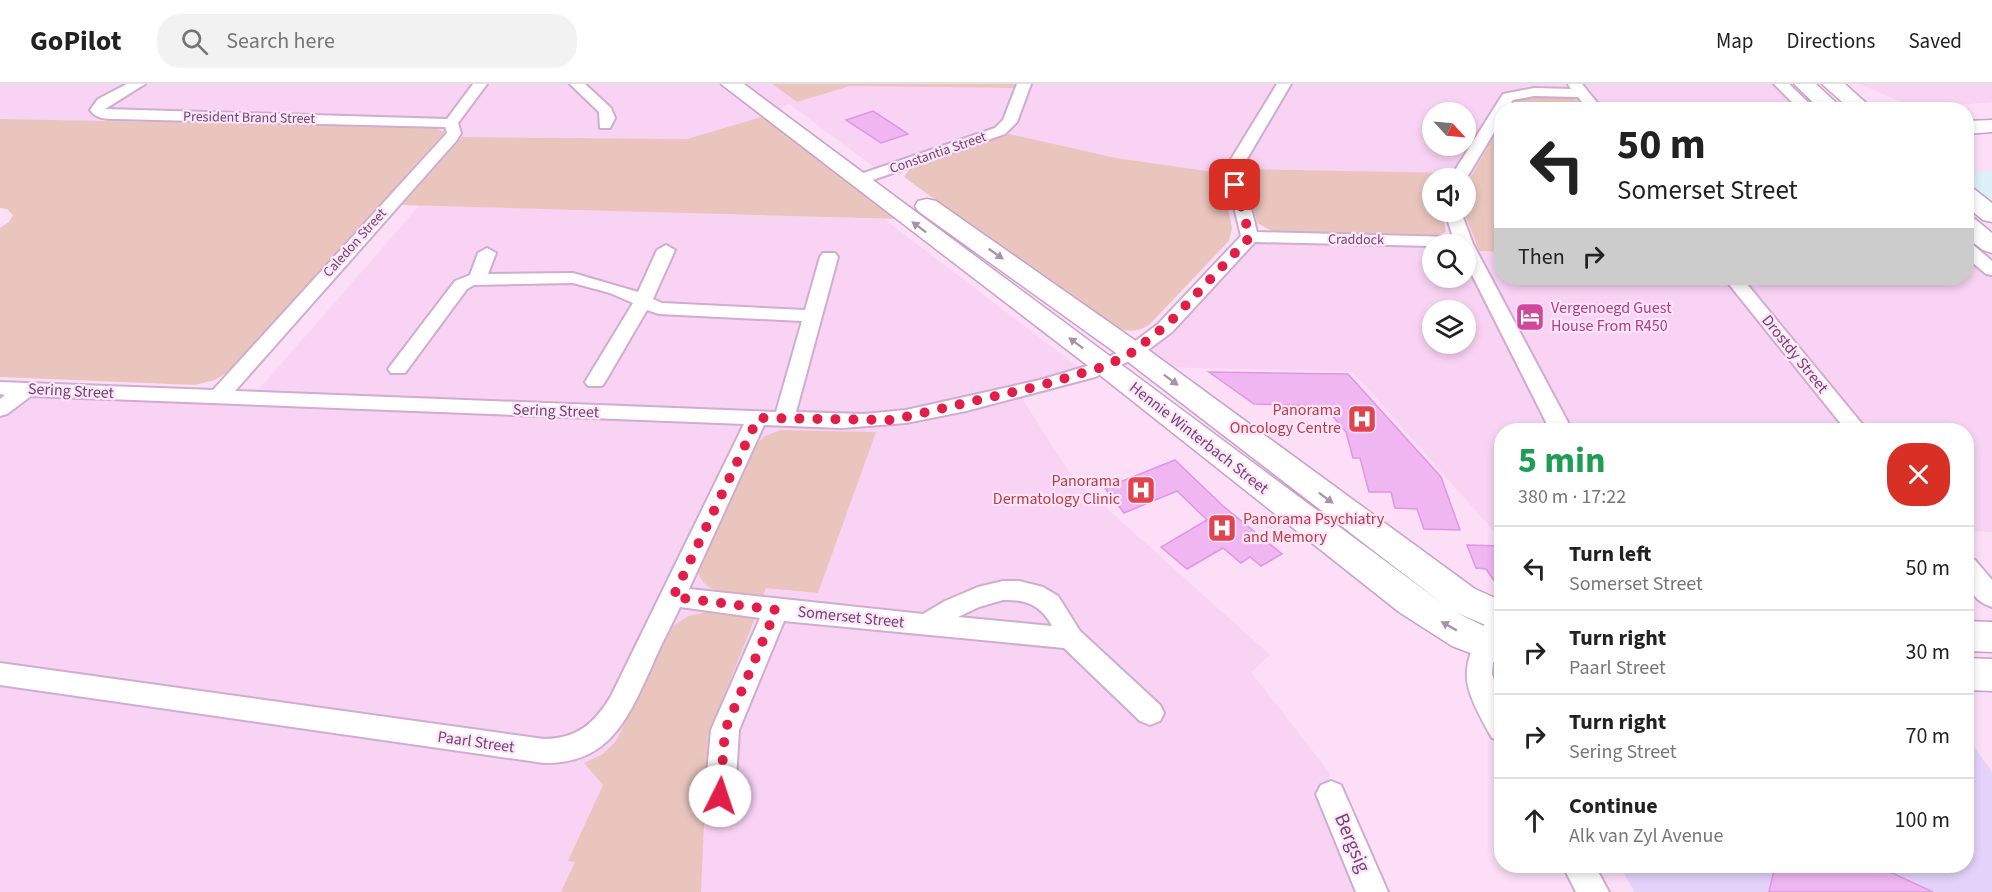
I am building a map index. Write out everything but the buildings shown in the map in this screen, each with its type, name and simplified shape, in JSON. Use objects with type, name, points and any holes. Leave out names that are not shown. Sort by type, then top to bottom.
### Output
[{"type":"street","name":"President Brand Street","points":[[138,84],[103,102],[97,110],[103,114],[116,115],[451,123]]},
{"type":"street","name":"Caledon Street","points":[[218,398],[452,137],[451,123],[480,84]]},
{"type":"street","points":[[577,84],[606,111],[608,118],[605,125]]},
{"type":"street","name":"Hennie Winterbach Street","points":[[731,84],[1133,352],[1462,599],[1494,614]]},
{"type":"street","name":"Hennie Winterbach Street","points":[[761,84],[869,176],[1106,366],[1412,602],[1438,620],[1493,648]]},
{"type":"street","name":"Constantia Street","points":[[869,176],[1000,131],[1010,122],[1024,84]]},
{"type":"street","points":[[1250,237],[1233,169],[1284,84]]},
{"type":"street","points":[[1781,84],[1800,102]]},
{"type":"street","points":[[1804,84],[1824,102]]},
{"type":"street","points":[[1832,84],[1854,102]]},
{"type":"street","points":[[1505,102],[1508,97],[1534,92],[1578,89],[1589,102]]},
{"type":"street","points":[[1464,168],[1494,120]]},
{"type":"street","points":[[1974,127],[1992,126]]},
{"type":"street","points":[[1974,200],[1992,215]]},
{"type":"street","points":[[1974,230],[1992,245]]},
{"type":"street","name":"Craddock","points":[[1250,237],[1422,243]]},
{"type":"street","name":"Sering Street","points":[[0,388],[784,419],[892,420],[1039,386],[1106,366],[1133,352],[1170,322],[1250,237]]},
{"type":"street","points":[[595,382],[643,302],[666,250]]},
{"type":"street","points":[[477,280],[487,253]]},
{"type":"street","points":[[1974,255],[1992,270]]},
{"type":"street","points":[[784,419],[829,257]]},
{"type":"street","points":[[1476,267],[1557,423]]},
{"type":"street","points":[[398,369],[461,285],[477,280],[573,278],[616,289],[658,308],[812,316]]},
{"type":"street","name":"Drostdy Street","points":[[1739,285],[1851,423]]},
{"type":"street","points":[[0,409],[26,389]]},
{"type":"street","name":"Paarl Street","points":[[0,674],[544,751],[560,751],[591,740],[604,728],[673,597],[758,418]]},
{"type":"street","points":[[1974,576],[1992,597]]},
{"type":"street","name":"Somerset Street","points":[[926,624],[971,600],[1018,589],[1033,593],[1052,604],[1071,638],[1150,713]]},
{"type":"street","name":"Somerset Street","points":[[673,597],[776,610],[1071,638]]},
{"type":"street","name":"Somerset Street","points":[[720,796],[725,730],[776,610]]},
{"type":"street","points":[[1974,636],[1992,637]]},
{"type":"street","points":[[1493,648],[1478,666],[1479,691],[1494,716]]},
{"type":"street","points":[[1974,675],[1992,675]]},
{"type":"street","name":"Bergsig","points":[[1331,794],[1372,892]]},
{"type":"street","points":[[1582,873],[1593,892]]},
{"type":"shaded area","points":[[0,84],[772,84],[797,102],[850,86],[1014,88],[1016,84],[1780,84],[1801,102],[1582,102],[1571,97],[1494,102],[1494,136],[1475,168],[1422,168],[1422,173],[1243,169],[1221,173],[1116,158],[1007,134],[886,176],[789,104],[768,115],[687,139],[462,137],[434,127],[0,119]]},
{"type":"shaded area","points":[[772,84],[1016,84],[1014,88],[850,86],[797,102]]},
{"type":"shaded area","points":[[1860,84],[1992,84],[1992,102],[1902,102]]},
{"type":"shaded area","points":[[1551,95],[1568,97],[1580,102],[1515,102],[1518,98]]},
{"type":"shaded area","points":[[768,115],[898,219],[402,205],[462,137],[687,139]]},
{"type":"shaded area","points":[[0,119],[434,127],[445,132],[231,370],[215,380],[195,385],[0,377],[0,228],[9,222],[13,215],[7,209],[0,208]]},
{"type":"shaded area","points":[[1009,134],[1116,158],[1221,173],[1232,228],[1229,241],[1149,325],[1133,331],[1106,323],[904,177],[910,168]]},
{"type":"shaded area","points":[[1494,136],[1494,252],[1479,251],[1476,234],[1472,234],[1468,222],[1476,222],[1476,168]]},
{"type":"shaded area","points":[[1243,169],[1422,172],[1422,222],[1444,222],[1446,232],[1422,234],[1422,237],[1274,232],[1257,223]]},
{"type":"shaded area","points":[[1992,171],[1992,204],[1974,189],[1974,173]]},
{"type":"shaded area","points":[[420,205],[884,219],[1085,372],[1017,391],[1074,479],[1270,655],[1251,672],[1329,772],[1332,793],[1374,892],[0,892],[0,387],[252,397]]},
{"type":"shaded area","points":[[1251,238],[1422,241],[1422,288],[1476,288],[1476,251],[1494,252],[1494,285],[1974,285],[1974,255],[1992,272],[1992,532],[1974,531],[1974,423],[1494,423],[1494,531],[1353,372],[1157,367],[1134,351]]},
{"type":"shaded area","points":[[781,430],[876,432],[818,593],[766,588],[763,596],[733,594],[714,589],[700,578],[698,569],[755,445],[765,436]]},
{"type":"shaded area","points":[[707,612],[755,618],[708,736],[701,892],[561,892],[575,862],[568,861],[603,785],[584,763],[603,754],[616,741],[672,627],[688,616]]},
{"type":"shaded area","points":[[1974,746],[1992,772],[1992,892],[1635,892],[1623,873],[1974,873]]},
{"type":"place","name":"Vergenoegd Guest House From R450","points":[[1530,317]]},
{"type":"place","name":"Panorama Oncology Centre","points":[[1362,419]]},
{"type":"place","name":"Panorama Dermatology Clinic","points":[[1141,490]]},
{"type":"place","name":"Panorama Psychiatry and Memory","points":[[1222,528]]},
{"type":"route","points":[[720,796],[725,730],[776,610],[673,597],[758,418],[878,422],[892,420],[1039,386],[1106,366],[1133,352],[1170,322],[1250,237],[1235,185]]}]
